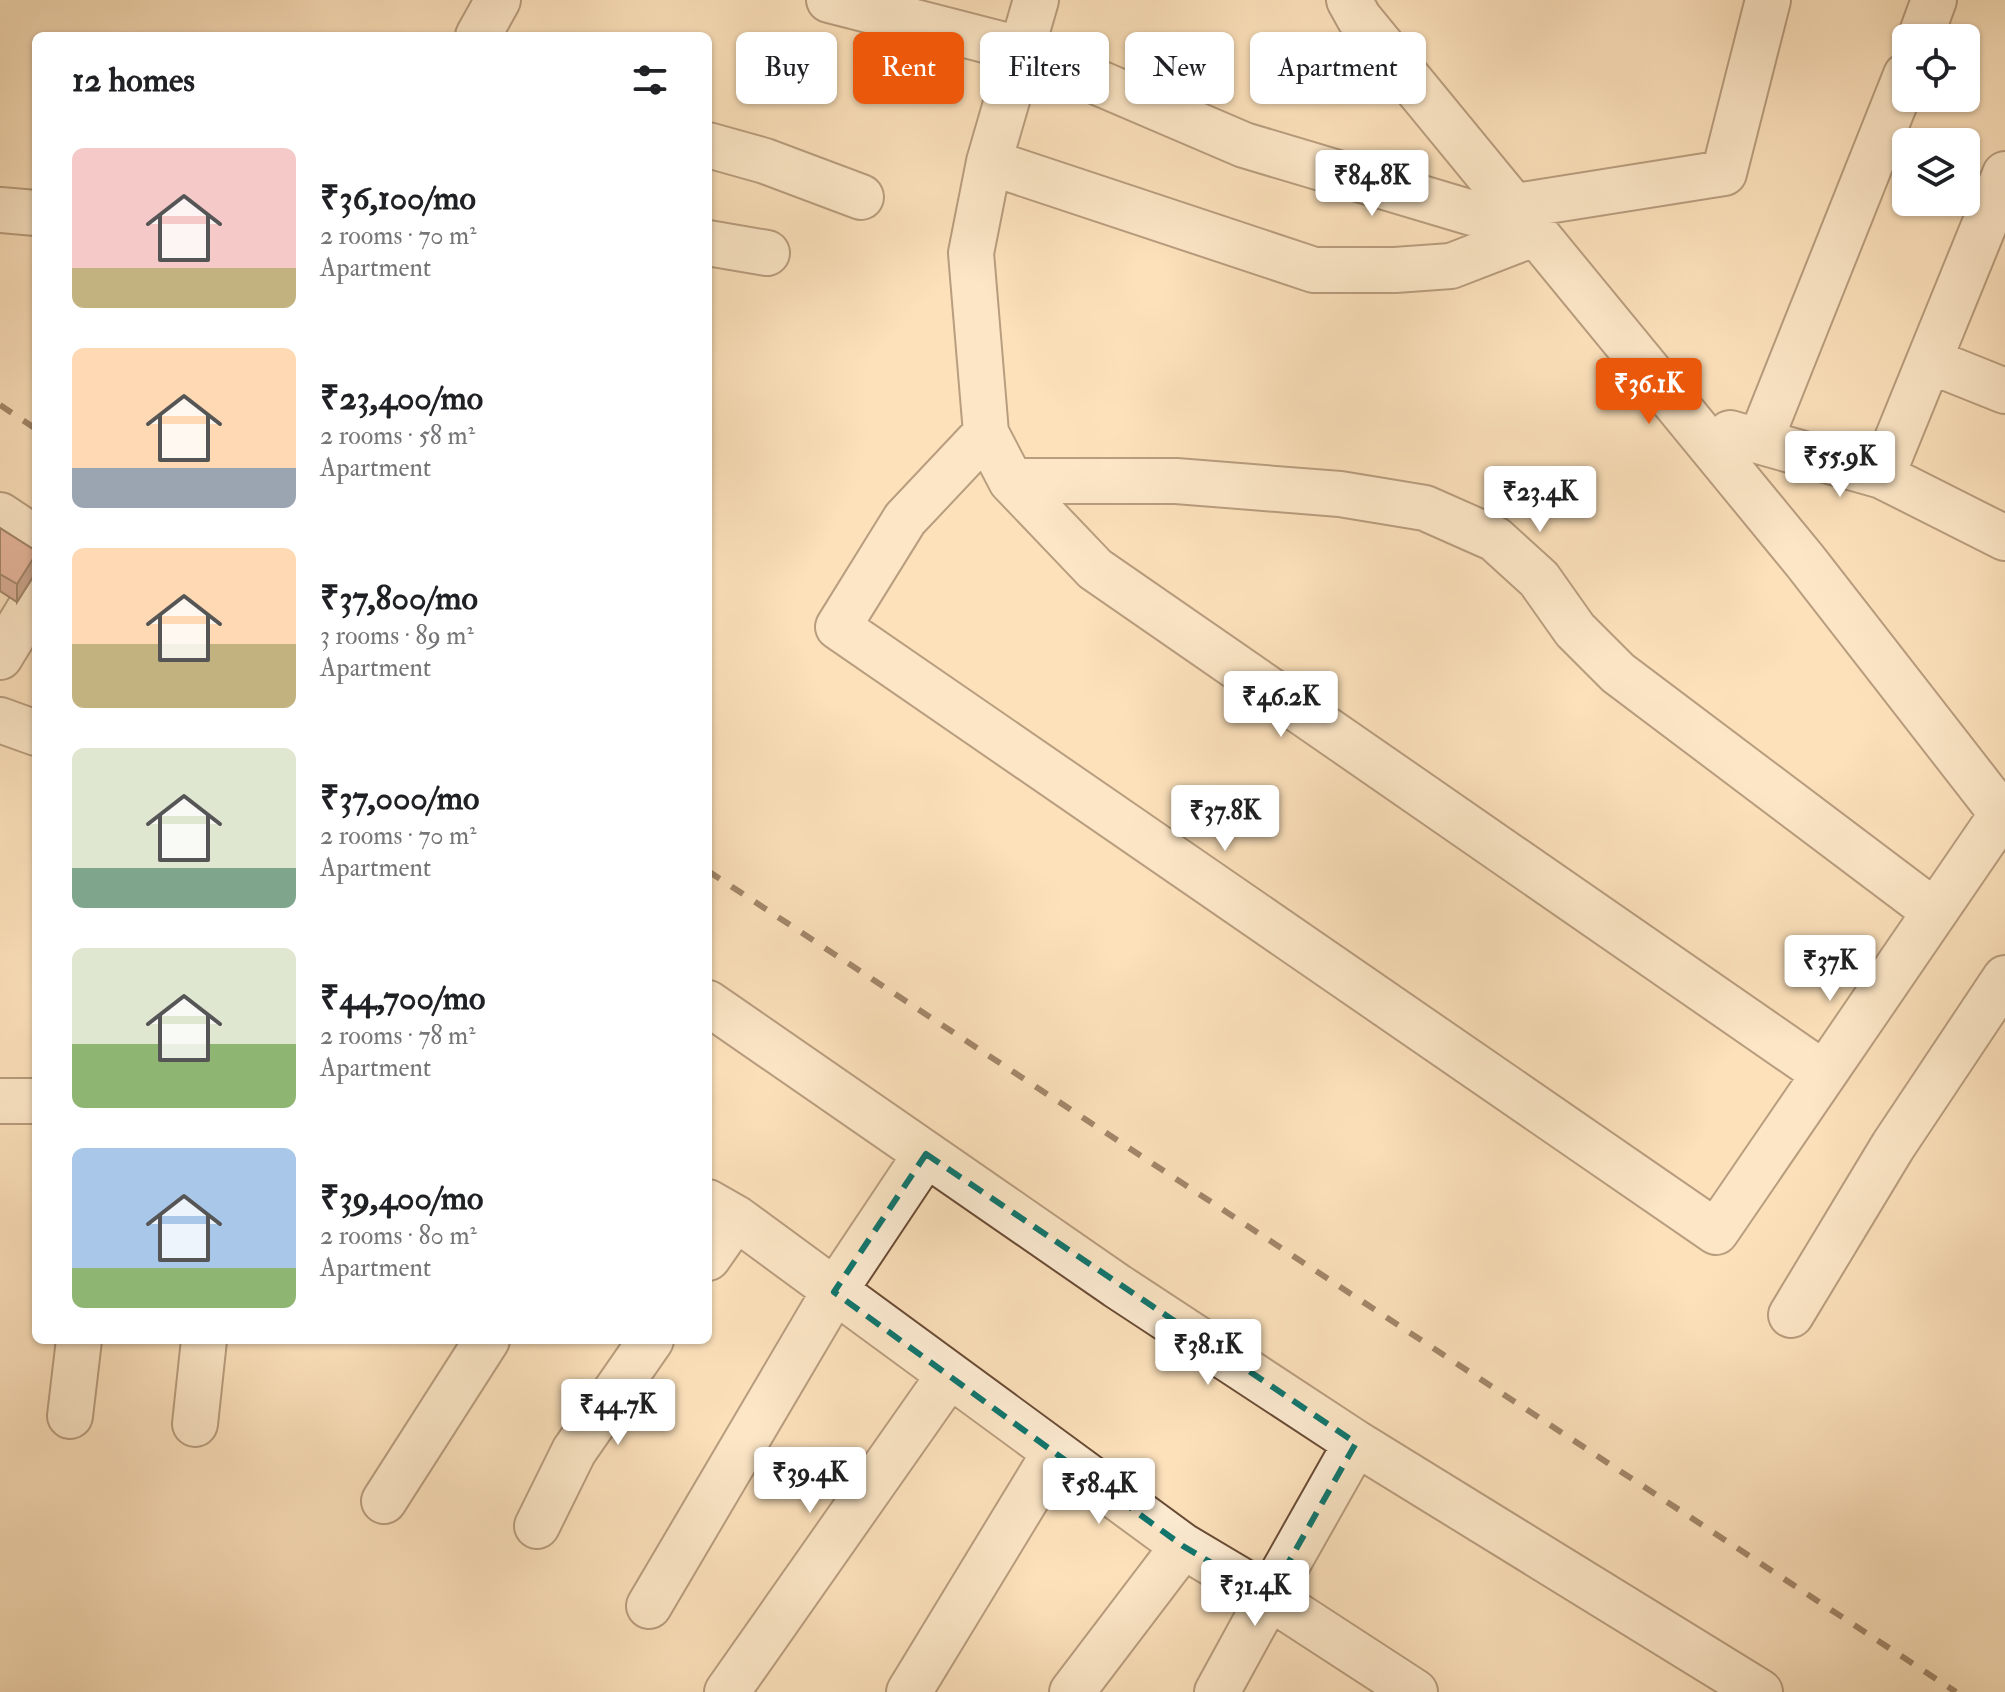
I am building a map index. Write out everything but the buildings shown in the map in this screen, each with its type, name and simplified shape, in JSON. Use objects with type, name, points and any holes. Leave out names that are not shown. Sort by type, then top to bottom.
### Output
[{"type":"street","points":[[480,32],[498,0]]},
{"type":"street","points":[[829,0],[980,39]]},
{"type":"street","points":[[1026,32],[1036,0]]},
{"type":"street","points":[[986,433],[905,519],[838,627],[1716,1232],[1823,1073],[2004,816],[1805,561],[1359,18],[1349,0]]},
{"type":"street","points":[[1109,87],[1244,145],[1472,213],[1524,218],[1724,173],[1768,0]]},
{"type":"street","points":[[1925,24],[1934,0]]},
{"type":"street","points":[[1005,104],[989,162],[971,253],[986,433],[1011,481],[1095,569],[1823,1073]]},
{"type":"street","points":[[1760,441],[1892,110]]},
{"type":"street","points":[[712,146],[765,161],[861,197]]},
{"type":"street","points":[[989,162],[1314,270],[1382,271],[1451,266],[1524,218]]},
{"type":"street","points":[[1882,476],[1930,361],[1992,246],[2005,174]]},
{"type":"street","points":[[0,210],[32,213]]},
{"type":"street","points":[[712,244],[767,253]]},
{"type":"street","points":[[1930,361],[2005,391]]},
{"type":"street","points":[[1690,421],[1882,476],[2005,538]]},
{"type":"street","points":[[1011,481],[1176,481],[1340,494],[1425,508],[1495,539],[1539,579],[1575,630],[1618,673],[1935,912]]},
{"type":"street","points":[[0,515],[32,536]]},
{"type":"street","points":[[0,657],[32,605]]},
{"type":"street","points":[[0,720],[32,732]]},
{"type":"street","points":[[1791,1315],[1893,1146],[2005,978]]},
{"type":"street","points":[[712,1006],[1117,1286],[1356,1443],[1760,1692]]},
{"type":"street","points":[[0,1101],[32,1101]]},
{"type":"street","points":[[649,1606],[834,1292],[926,1154]]},
{"type":"street","points":[[712,1244],[722,1210],[1183,1546],[1269,1597],[1415,1692]]},
{"type":"street","points":[[70,1416],[79,1344]]},
{"type":"street","points":[[195,1424],[204,1344]]},
{"type":"street","points":[[384,1501],[484,1344]]},
{"type":"street","points":[[537,1526],[574,1451],[648,1344]]},
{"type":"street","points":[[727,1692],[948,1377]]},
{"type":"street","points":[[1217,1692],[1356,1443]]},
{"type":"street","points":[[909,1692],[1055,1452]]},
{"type":"street","points":[[1072,1692],[1183,1546]]},
{"type":"highlighted area","points":[[926,1154],[1356,1443],[1269,1597],[1183,1546],[834,1292]]},
{"type":"railway","points":[[0,405],[32,426]]},
{"type":"railway","points":[[712,874],[1956,1692]]}]
